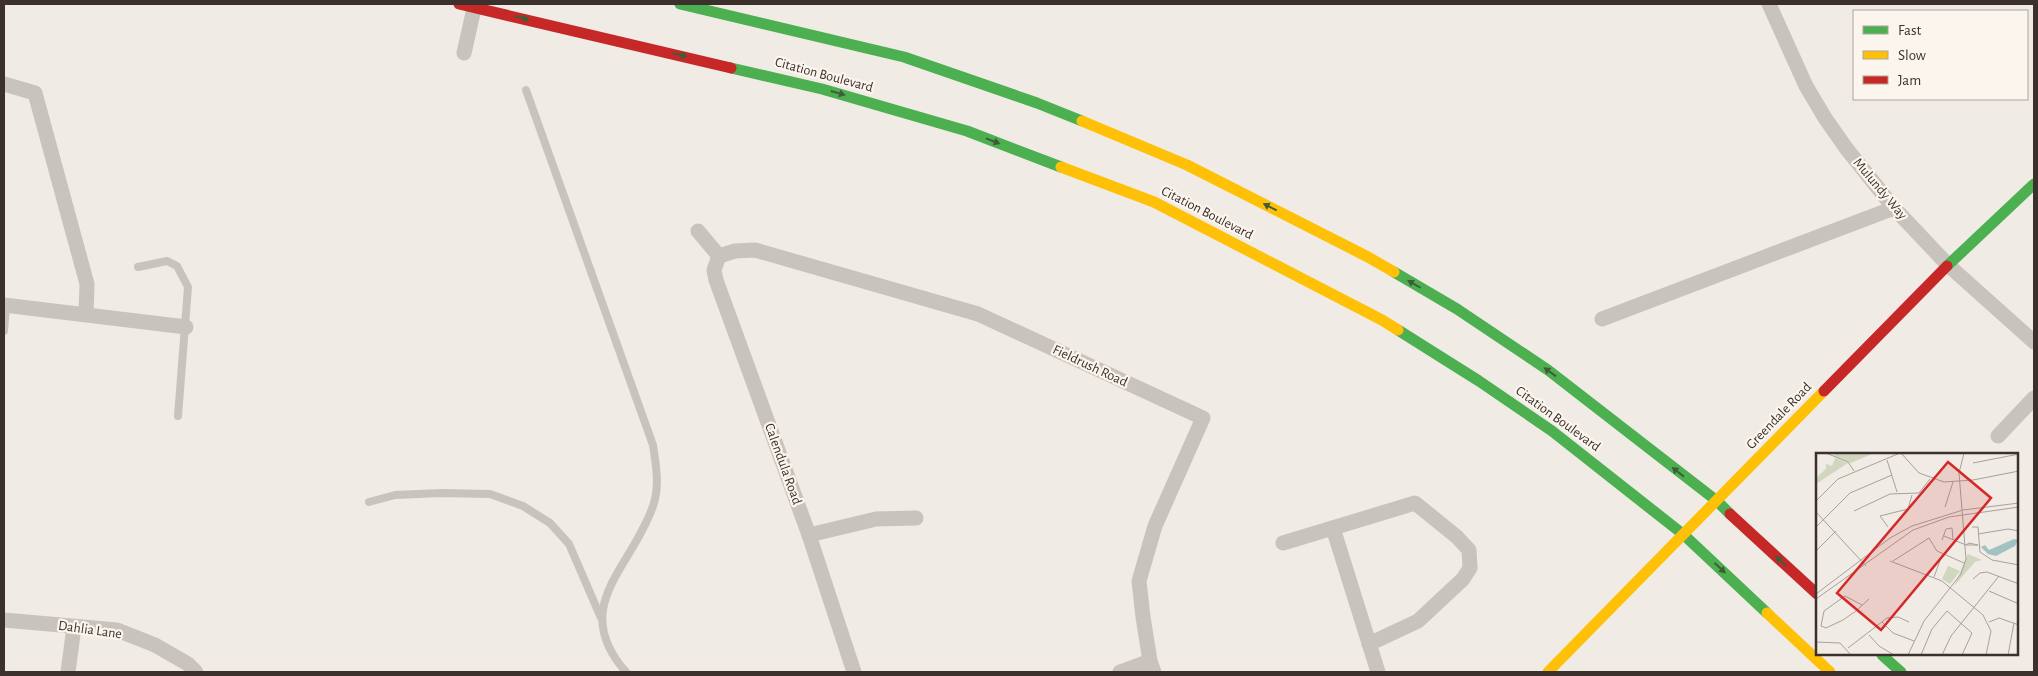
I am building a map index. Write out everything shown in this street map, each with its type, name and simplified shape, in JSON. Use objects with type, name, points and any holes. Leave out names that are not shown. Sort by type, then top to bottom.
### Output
[{"type":"main road","points":[[680,4],[904,57],[1037,103],[1187,165],[1368,257],[1457,309],[1548,370],[1717,501],[1816,593]]},
{"type":"main road","name":"Citation Boulevard","points":[[470,5],[822,88],[967,130],[1154,202],[1382,320],[1479,380],[1552,431],[1684,535],[1830,672]]},
{"type":"main road","name":"Greendale Road","points":[[1548,672],[1948,264],[2034,184]]},
{"type":"main road","points":[[1883,656],[1901,672]]},
{"type":"street","name":"Mulundy Way","points":[[1769,4],[1806,86],[1825,118],[1894,208],[1948,264],[2034,342]]},
{"type":"street","points":[[464,53],[470,5]]},
{"type":"street","points":[[4,84],[35,93],[87,284],[86,314]]},
{"type":"street","points":[[1602,319],[1894,208]]},
{"type":"street","points":[[698,231],[719,256]]},
{"type":"street","name":"Fieldrush Road","points":[[719,256],[735,251],[755,250],[978,314],[1203,418],[1155,526],[1139,581],[1152,666]]},
{"type":"street","name":"Calendula Road","points":[[719,256],[714,270],[716,280],[809,535],[854,672]]},
{"type":"street","points":[[5,305],[186,327]]},
{"type":"street","points":[[1998,436],[2034,398]]},
{"type":"street","points":[[1283,542],[1415,503],[1457,537],[1469,550],[1470,568],[1463,579],[1418,621],[1369,644]]},
{"type":"street","points":[[809,535],[876,519],[916,518]]},
{"type":"street","points":[[1332,528],[1378,672]]},
{"type":"street","name":"Dahlia Lane","points":[[4,620],[117,630],[155,645],[188,664],[196,672]]},
{"type":"street","points":[[68,672],[74,627]]},
{"type":"street","points":[[1120,672],[1152,666]]},
{"type":"lane","points":[[526,90],[653,445],[657,469],[654,506],[612,581],[603,605],[601,618],[602,629],[616,662],[626,672]]},
{"type":"lane","points":[[138,267],[167,261],[177,266],[188,287],[178,416]]},
{"type":"lane","points":[[4,331],[5,305]]},
{"type":"lane","points":[[369,502],[395,495],[490,494],[522,506],[550,523],[569,544],[601,618]]},
{"type":"traffic: fast","points":[[680,4],[904,57],[1037,103],[1082,121]]},
{"type":"traffic: fast","points":[[731,68],[822,89],[967,131],[1061,167]]},
{"type":"traffic: fast","points":[[1947,266],[2034,184]]},
{"type":"traffic: fast","points":[[1394,272],[1457,309],[1548,370],[1717,501],[1730,514]]},
{"type":"traffic: fast","points":[[1398,330],[1479,381],[1552,431],[1684,535],[1767,613]]},
{"type":"traffic: fast","points":[[1883,656],[1901,672]]},
{"type":"traffic: slow","points":[[1082,121],[1187,165],[1394,272]]},
{"type":"traffic: slow","points":[[1061,167],[1154,202],[1398,330]]},
{"type":"traffic: slow","points":[[1548,672],[1824,391]]},
{"type":"traffic: slow","points":[[1767,613],[1830,672]]},
{"type":"traffic: jam","points":[[459,4],[731,68]]},
{"type":"traffic: jam","points":[[1824,391],[1947,266]]},
{"type":"traffic: jam","points":[[1730,514],[1816,593]]}]
